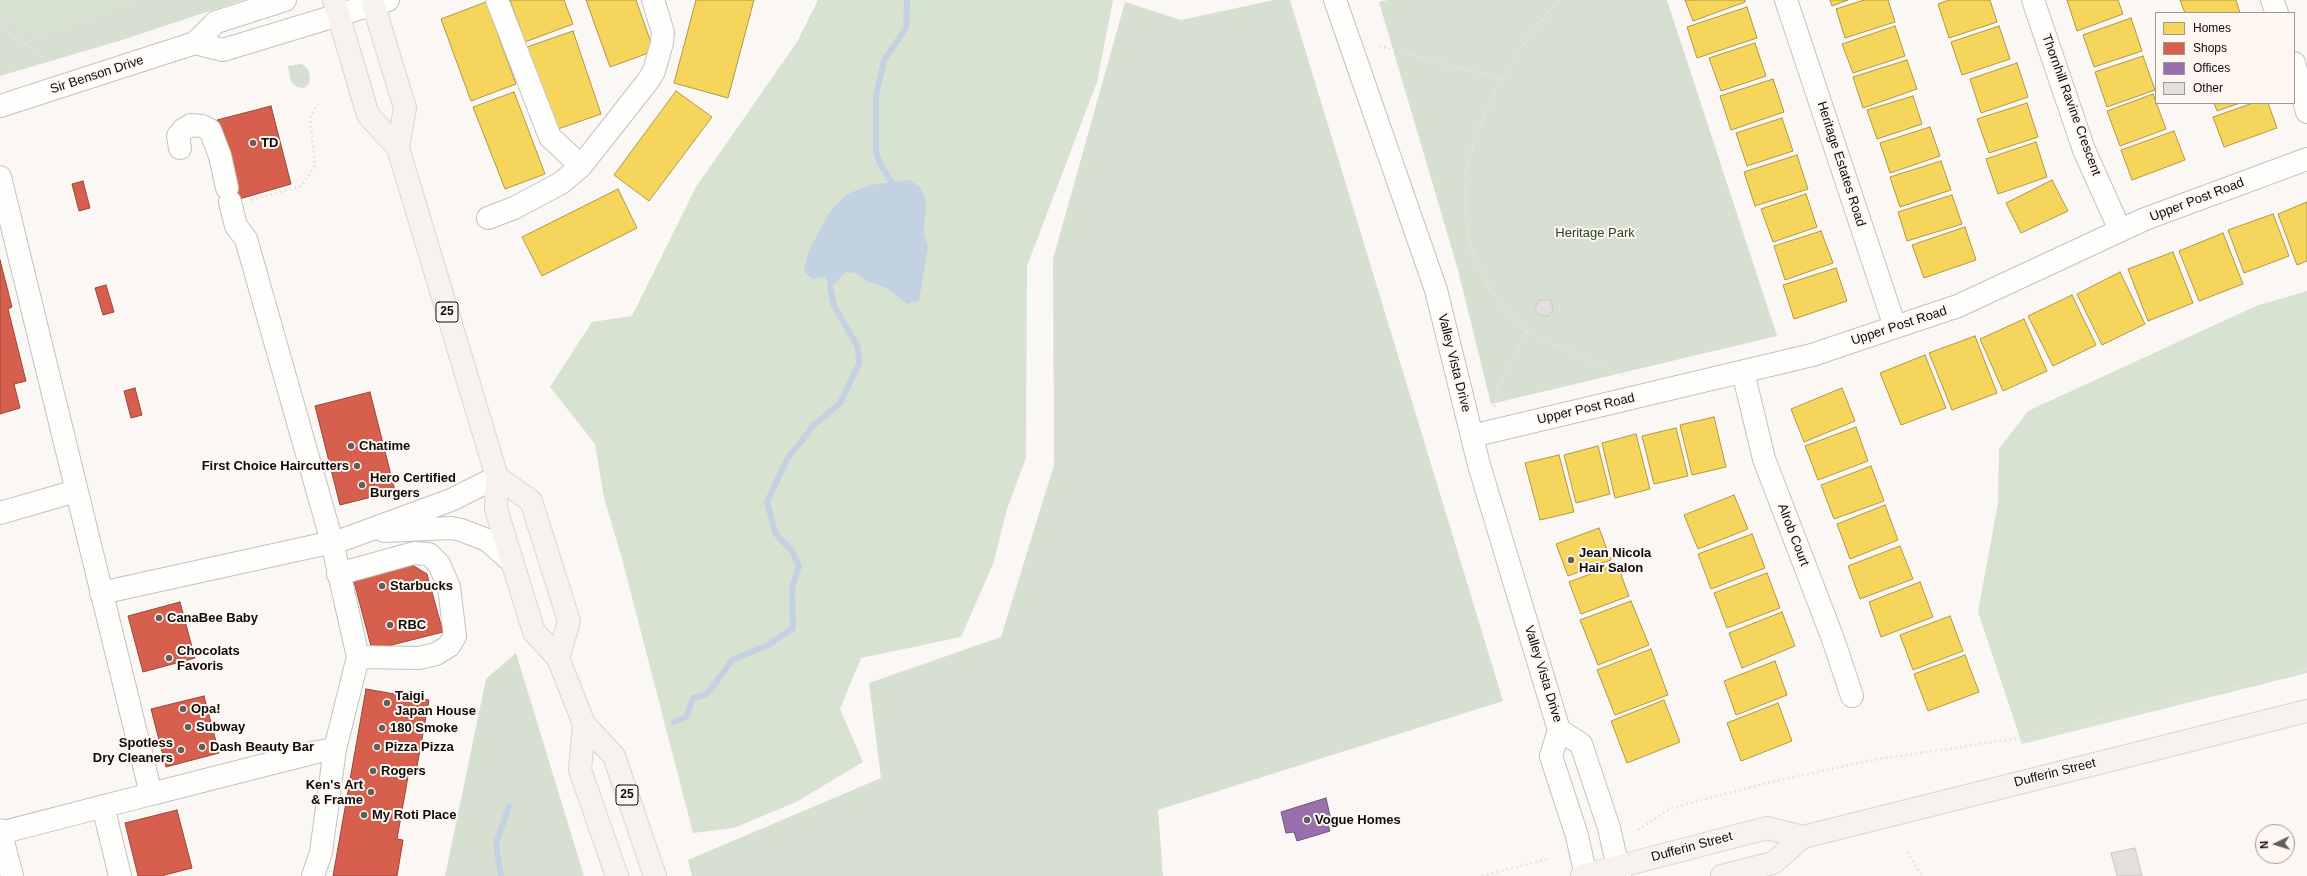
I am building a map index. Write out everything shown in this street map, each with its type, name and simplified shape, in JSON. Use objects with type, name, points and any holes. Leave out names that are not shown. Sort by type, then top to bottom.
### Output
[{"type":"main road","points":[[377,1],[405,108],[398,148]]},
{"type":"main road","name":"25","points":[[336,7],[368,115],[398,148],[497,477],[496,509],[534,632],[558,658],[584,724],[614,756],[655,876]]},
{"type":"main road","points":[[497,477],[531,501],[569,621],[558,658]]},
{"type":"main road","name":"Dufferin Street","points":[[1722,876],[1773,863],[1803,837],[2307,711]]},
{"type":"main road","name":"25","points":[[584,724],[580,770],[617,876]]},
{"type":"main road","name":"Dufferin Street","points":[[1584,876],[1618,871],[1767,828],[1803,837]]},
{"type":"street","name":"Sir Benson Drive","points":[[0,106],[195,43],[216,22],[285,0]]},
{"type":"street","points":[[497,0],[550,137],[581,166]]},
{"type":"street","points":[[488,218],[514,208],[561,183],[581,166],[654,71],[662,43],[663,32],[653,0]]},
{"type":"street","name":"Valley Vista Drive","points":[[1335,0],[1434,283],[1472,436],[1559,730],[1551,756],[1577,836],[1584,876]]},
{"type":"street","name":"Heritage Estates Road","points":[[1786,0],[1895,327]]},
{"type":"street","name":"Thornhill Ravine Crescent","points":[[2034,0],[2084,150],[2120,230]]},
{"type":"street","points":[[2272,0],[2277,12]]},
{"type":"street","points":[[195,43],[223,50],[336,7],[377,1]]},
{"type":"street","points":[[2295,67],[2307,112]]},
{"type":"street","points":[[180,148],[178,136],[184,129],[191,126],[202,126],[210,130],[220,156],[236,226],[246,239],[332,542],[338,574],[358,657],[335,749],[321,852],[313,876]]},
{"type":"street","name":"Upper Post Road","points":[[1472,436],[1743,372],[1812,354],[1895,327],[1972,300],[2120,230],[2307,159]]},
{"type":"street","points":[[0,177],[151,794]]},
{"type":"street","name":"Alrob Court","points":[[1743,372],[1764,459],[1833,639],[1852,696]]},
{"type":"street","points":[[101,593],[332,542],[451,500],[497,477]]},
{"type":"street","points":[[0,513],[76,491]]},
{"type":"street","points":[[361,532],[451,528],[461,530],[487,540],[512,562]]},
{"type":"street","points":[[338,574],[414,553],[429,554],[439,564],[448,587],[455,636],[449,646],[436,654],[419,658],[358,657]]},
{"type":"street","name":"Valley Vista Drive","points":[[1559,730],[1581,744],[1609,828],[1618,871]]},
{"type":"street","points":[[12,876],[0,832],[316,752],[335,749]]},
{"type":"street","points":[[103,806],[120,876]]},
{"type":"path","points":[[1559,0],[1531,33],[1501,79],[1475,137],[1466,175],[1464,206],[1473,253],[1491,291],[1527,332],[1624,376]]},
{"type":"path","points":[[0,28],[44,59]]},
{"type":"path","points":[[1379,46],[1501,79]]},
{"type":"path","points":[[230,198],[302,186],[315,165],[310,118],[318,104]]},
{"type":"path","points":[[1494,407],[1498,388],[1527,332]]},
{"type":"path","points":[[1638,830],[1671,808],[1778,780],[1873,760],[2026,737],[2307,669]]},
{"type":"path","points":[[1906,852],[1922,876]]},
{"type":"path","points":[[1482,876],[1547,859]]},
{"type":"green space","points":[[0,0],[243,0],[122,40],[0,76]]},
{"type":"green space","points":[[0,0],[137,0],[40,37],[11,24],[0,15]]},
{"type":"green space","points":[[818,0],[1113,0],[1097,82],[1027,266],[1026,458],[1007,509],[993,564],[961,637],[861,658],[840,709],[863,762],[796,802],[734,828],[693,833],[621,555],[604,498],[595,444],[550,387],[592,322],[632,316],[696,187],[797,42]]},
{"type":"green space","points":[[1274,0],[1290,0],[1503,701],[1158,810],[1163,876],[692,876],[688,860],[881,778],[869,683],[1001,637],[1054,465],[1053,259],[1125,2],[1181,20]]},
{"type":"green space","name":"Heritage Park","points":[[1388,0],[1667,0],[1777,336],[1491,404],[1458,270],[1379,2]]},
{"type":"green space","points":[[302,64],[308,69],[310,77],[309,84],[304,88],[297,87],[291,82],[288,66]]},
{"type":"green space","points":[[2307,291],[2307,673],[2022,744],[1978,612],[1998,503],[1999,449],[2028,411],[2256,306]]},
{"type":"green space","points":[[516,653],[584,876],[445,876],[486,679]]},
{"type":"water","points":[[910,180],[921,188],[926,200],[924,232],[928,248],[919,301],[907,304],[887,288],[869,282],[855,273],[846,272],[830,288],[825,277],[812,279],[804,271],[808,252],[829,213],[847,194],[870,185]]},
{"type":"building: Homes","points":[[510,0],[564,0],[573,24],[525,42]]},
{"type":"building: Homes","points":[[586,0],[636,0],[654,51],[610,67]]},
{"type":"building: Homes","points":[[696,0],[754,0],[728,98],[674,83]]},
{"type":"building: Homes","points":[[1685,0],[1745,0],[1745,2],[1693,21]]},
{"type":"building: Homes","points":[[1830,0],[1848,0],[1832,6]]},
{"type":"building: Homes","points":[[1864,0],[1888,0],[1895,22],[1845,38],[1836,9]]},
{"type":"building: Homes","points":[[1949,0],[1990,0],[1997,22],[1949,38],[1938,4]]},
{"type":"building: Homes","points":[[2067,0],[2118,0],[2123,14],[2077,31]]},
{"type":"building: Homes","points":[[2180,0],[2236,0],[2240,12],[2185,12]]},
{"type":"building: Homes","points":[[486,2],[516,84],[471,101],[441,19]]},
{"type":"building: Homes","points":[[1747,7],[1757,38],[1697,58],[1687,27]]},
{"type":"building: Homes","points":[[2131,18],[2142,51],[2094,67],[2083,35]]},
{"type":"building: Homes","points":[[1895,26],[1905,56],[1853,73],[1842,44]]},
{"type":"building: Homes","points":[[1999,26],[2010,59],[1962,75],[1951,42]]},
{"type":"building: Homes","points":[[573,31],[601,114],[555,130],[527,47]]},
{"type":"building: Homes","points":[[1755,43],[1766,76],[1721,91],[1709,58]]},
{"type":"building: Homes","points":[[2143,56],[2155,90],[2107,107],[2095,72]]},
{"type":"building: Homes","points":[[1907,60],[1917,89],[1863,108],[1853,77]]},
{"type":"building: Homes","points":[[2017,63],[2028,97],[1981,113],[1970,79]]},
{"type":"building: Homes","points":[[1773,79],[1784,112],[1731,130],[1720,96]]},
{"type":"building: Homes","points":[[676,91],[712,117],[649,201],[614,175]]},
{"type":"building: Homes","points":[[514,92],[545,174],[505,189],[473,107]]},
{"type":"building: Homes","points":[[2153,94],[2155,104],[2157,104],[2166,129],[2120,146],[2107,111]]},
{"type":"building: Homes","points":[[1913,96],[1922,124],[1877,139],[1867,110]]},
{"type":"building: Homes","points":[[2027,103],[2038,137],[1989,153],[1977,119]]},
{"type":"building: Homes","points":[[2214,104],[2237,104],[2217,111]]},
{"type":"building: Homes","points":[[2250,104],[2268,104],[2277,128],[2224,147],[2213,117]]},
{"type":"building: Homes","points":[[1782,118],[1793,151],[1747,166],[1736,133]]},
{"type":"building: Homes","points":[[1930,127],[1940,156],[1890,173],[1880,143]]},
{"type":"building: Homes","points":[[2174,131],[2185,160],[2132,180],[2121,150]]},
{"type":"building: Homes","points":[[2036,142],[2047,177],[1998,194],[1986,159]]},
{"type":"building: Homes","points":[[1797,155],[1808,189],[1755,206],[1744,172]]},
{"type":"building: Homes","points":[[1941,161],[1951,190],[1900,207],[1890,177]]},
{"type":"building: Homes","points":[[2052,180],[2068,211],[2021,233],[2006,203]]},
{"type":"building: Homes","points":[[618,189],[637,228],[542,276],[522,237]]},
{"type":"building: Homes","points":[[1806,194],[1817,227],[1773,242],[1761,209]]},
{"type":"building: Homes","points":[[1952,195],[1962,224],[1907,241],[1898,212]]},
{"type":"building: Homes","points":[[2307,202],[2307,261],[2297,265],[2278,214]]},
{"type":"building: Homes","points":[[2273,214],[2289,256],[2244,273],[2228,230]]},
{"type":"building: Homes","points":[[1965,227],[1976,260],[1924,278],[1912,245]]},
{"type":"building: Homes","points":[[1821,231],[1833,263],[1785,280],[1774,246]]},
{"type":"building: Homes","points":[[2223,233],[2243,284],[2199,301],[2179,251]]},
{"type":"building: Homes","points":[[2173,252],[2193,303],[2148,321],[2128,269]]},
{"type":"building: Homes","points":[[1836,268],[1847,301],[1794,319],[1783,285]]},
{"type":"building: Homes","points":[[2120,272],[2145,324],[2102,345],[2077,294]]},
{"type":"building: Homes","points":[[2072,295],[2096,345],[2053,366],[2028,316]]},
{"type":"building: Homes","points":[[2024,319],[2047,371],[2003,391],[1980,339]]},
{"type":"building: Homes","points":[[1975,336],[1997,393],[1952,410],[1929,353]]},
{"type":"building: Homes","points":[[1925,355],[1946,408],[1901,425],[1880,373]]},
{"type":"building: Homes","points":[[1842,388],[1855,421],[1804,442],[1791,409]]},
{"type":"building: Homes","points":[[1714,417],[1726,467],[1692,475],[1680,425]]},
{"type":"building: Homes","points":[[1856,427],[1868,461],[1818,480],[1805,446]]},
{"type":"building: Homes","points":[[1676,428],[1688,476],[1654,484],[1642,436]]},
{"type":"building: Homes","points":[[1636,434],[1650,489],[1615,498],[1602,443]]},
{"type":"building: Homes","points":[[1598,446],[1610,494],[1576,503],[1564,455]]},
{"type":"building: Homes","points":[[1559,455],[1574,512],[1540,520],[1525,463]]},
{"type":"building: Homes","points":[[1871,466],[1884,501],[1834,519],[1821,485]]},
{"type":"building: Homes","points":[[1734,495],[1748,529],[1698,549],[1684,515]]},
{"type":"building: Homes","points":[[1885,505],[1898,540],[1850,559],[1837,524]]},
{"type":"building: Homes","points":[[1599,528],[1611,560],[1568,576],[1556,544]]},
{"type":"building: Homes","points":[[1752,534],[1765,568],[1711,589],[1698,554]]},
{"type":"building: Homes","points":[[1900,546],[1913,579],[1860,599],[1848,566]]},
{"type":"building: Homes","points":[[1617,564],[1629,596],[1581,614],[1569,582]]},
{"type":"building: Homes","points":[[1767,573],[1780,608],[1727,628],[1714,593]]},
{"type":"building: Homes","points":[[1920,582],[1933,617],[1881,637],[1869,602]]},
{"type":"building: Homes","points":[[1631,601],[1649,645],[1598,665],[1580,620]]},
{"type":"building: Homes","points":[[1782,612],[1795,646],[1742,668],[1729,633]]},
{"type":"building: Homes","points":[[1950,616],[1963,651],[1913,670],[1900,635]]},
{"type":"building: Homes","points":[[1651,649],[1668,695],[1615,715],[1597,670]]},
{"type":"building: Homes","points":[[1965,655],[1979,692],[1928,711],[1914,674]]},
{"type":"building: Homes","points":[[1775,661],[1787,695],[1736,715],[1724,681]]},
{"type":"building: Homes","points":[[1664,700],[1680,742],[1627,763],[1611,721]]},
{"type":"building: Homes","points":[[1778,703],[1792,741],[1741,761],[1727,723]]},
{"type":"building: Shops","points":[[271,106],[291,184],[222,204],[219,190],[234,186],[217,120]]},
{"type":"building: Shops","points":[[83,181],[90,208],[79,211],[72,184]]},
{"type":"building: Shops","points":[[0,260],[12,307],[8,309],[26,381],[14,384],[20,408],[0,414]]},
{"type":"building: Shops","points":[[106,285],[114,312],[103,315],[95,288]]},
{"type":"building: Shops","points":[[135,388],[142,415],[131,418],[124,391]]},
{"type":"building: Shops","points":[[370,392],[395,491],[340,505],[315,406]]},
{"type":"building: Shops","points":[[409,563],[427,574],[443,632],[372,650],[353,578]]},
{"type":"building: Shops","points":[[180,602],[195,658],[143,672],[128,616]]},
{"type":"building: Shops","points":[[366,689],[429,700],[416,772],[409,771],[397,839],[403,840],[397,876],[333,876]]},
{"type":"building: Shops","points":[[204,696],[219,753],[166,767],[151,709]]},
{"type":"building: Shops","points":[[177,810],[192,868],[161,876],[138,876],[125,823]]},
{"type":"building: Offices","points":[[1326,798],[1331,820],[1327,821],[1330,831],[1297,841],[1294,832],[1286,833],[1281,812]]},
{"type":"building: Other","points":[[1539,300],[1551,300],[1553,311],[1548,316],[1538,315],[1535,309]]},
{"type":"building: Other","points":[[2135,848],[2142,876],[2117,876],[2111,853]]},
{"type":"waterway","points":[[892,183],[880,163],[876,151],[876,95],[884,60],[906,28],[907,0]]},
{"type":"waterway","points":[[674,722],[686,717],[693,698],[705,695],[712,688],[732,660],[768,645],[793,628],[792,587],[799,566],[792,551],[775,533],[767,502],[787,459],[813,426],[840,403],[859,363],[858,347],[834,306],[830,288]]},
{"type":"waterway","points":[[501,876],[496,844],[509,806]]},
{"type":"place","name":"TD","points":[[253,143]]},
{"type":"place","name":"Chatime","points":[[351,446]]},
{"type":"place","name":"First Choice Haircutters","points":[[357,466]]},
{"type":"place","name":"Hero Certified Burgers","points":[[362,485]]},
{"type":"place","name":"Jean Nicola Hair Salon","points":[[1571,560]]},
{"type":"place","name":"Starbucks","points":[[382,586]]},
{"type":"place","name":"CanaBee Baby","points":[[159,618]]},
{"type":"place","name":"RBC","points":[[390,625]]},
{"type":"place","name":"Chocolats Favoris","points":[[169,658]]},
{"type":"place","name":"Taigi Japan House","points":[[387,703]]},
{"type":"place","name":"Opa!","points":[[183,709]]},
{"type":"place","name":"Subway","points":[[188,727]]},
{"type":"place","name":"180 Smoke","points":[[382,728]]},
{"type":"place","name":"Dash Beauty Bar","points":[[202,747]]},
{"type":"place","name":"Pizza Pizza","points":[[377,747]]},
{"type":"place","name":"Spotless Dry Cleaners","points":[[181,750]]},
{"type":"place","name":"Rogers","points":[[373,771]]},
{"type":"place","name":"Ken's Art & Frame","points":[[371,792]]},
{"type":"place","name":"My Roti Place","points":[[364,815]]},
{"type":"place","name":"Vogue Homes","points":[[1307,820]]}]
